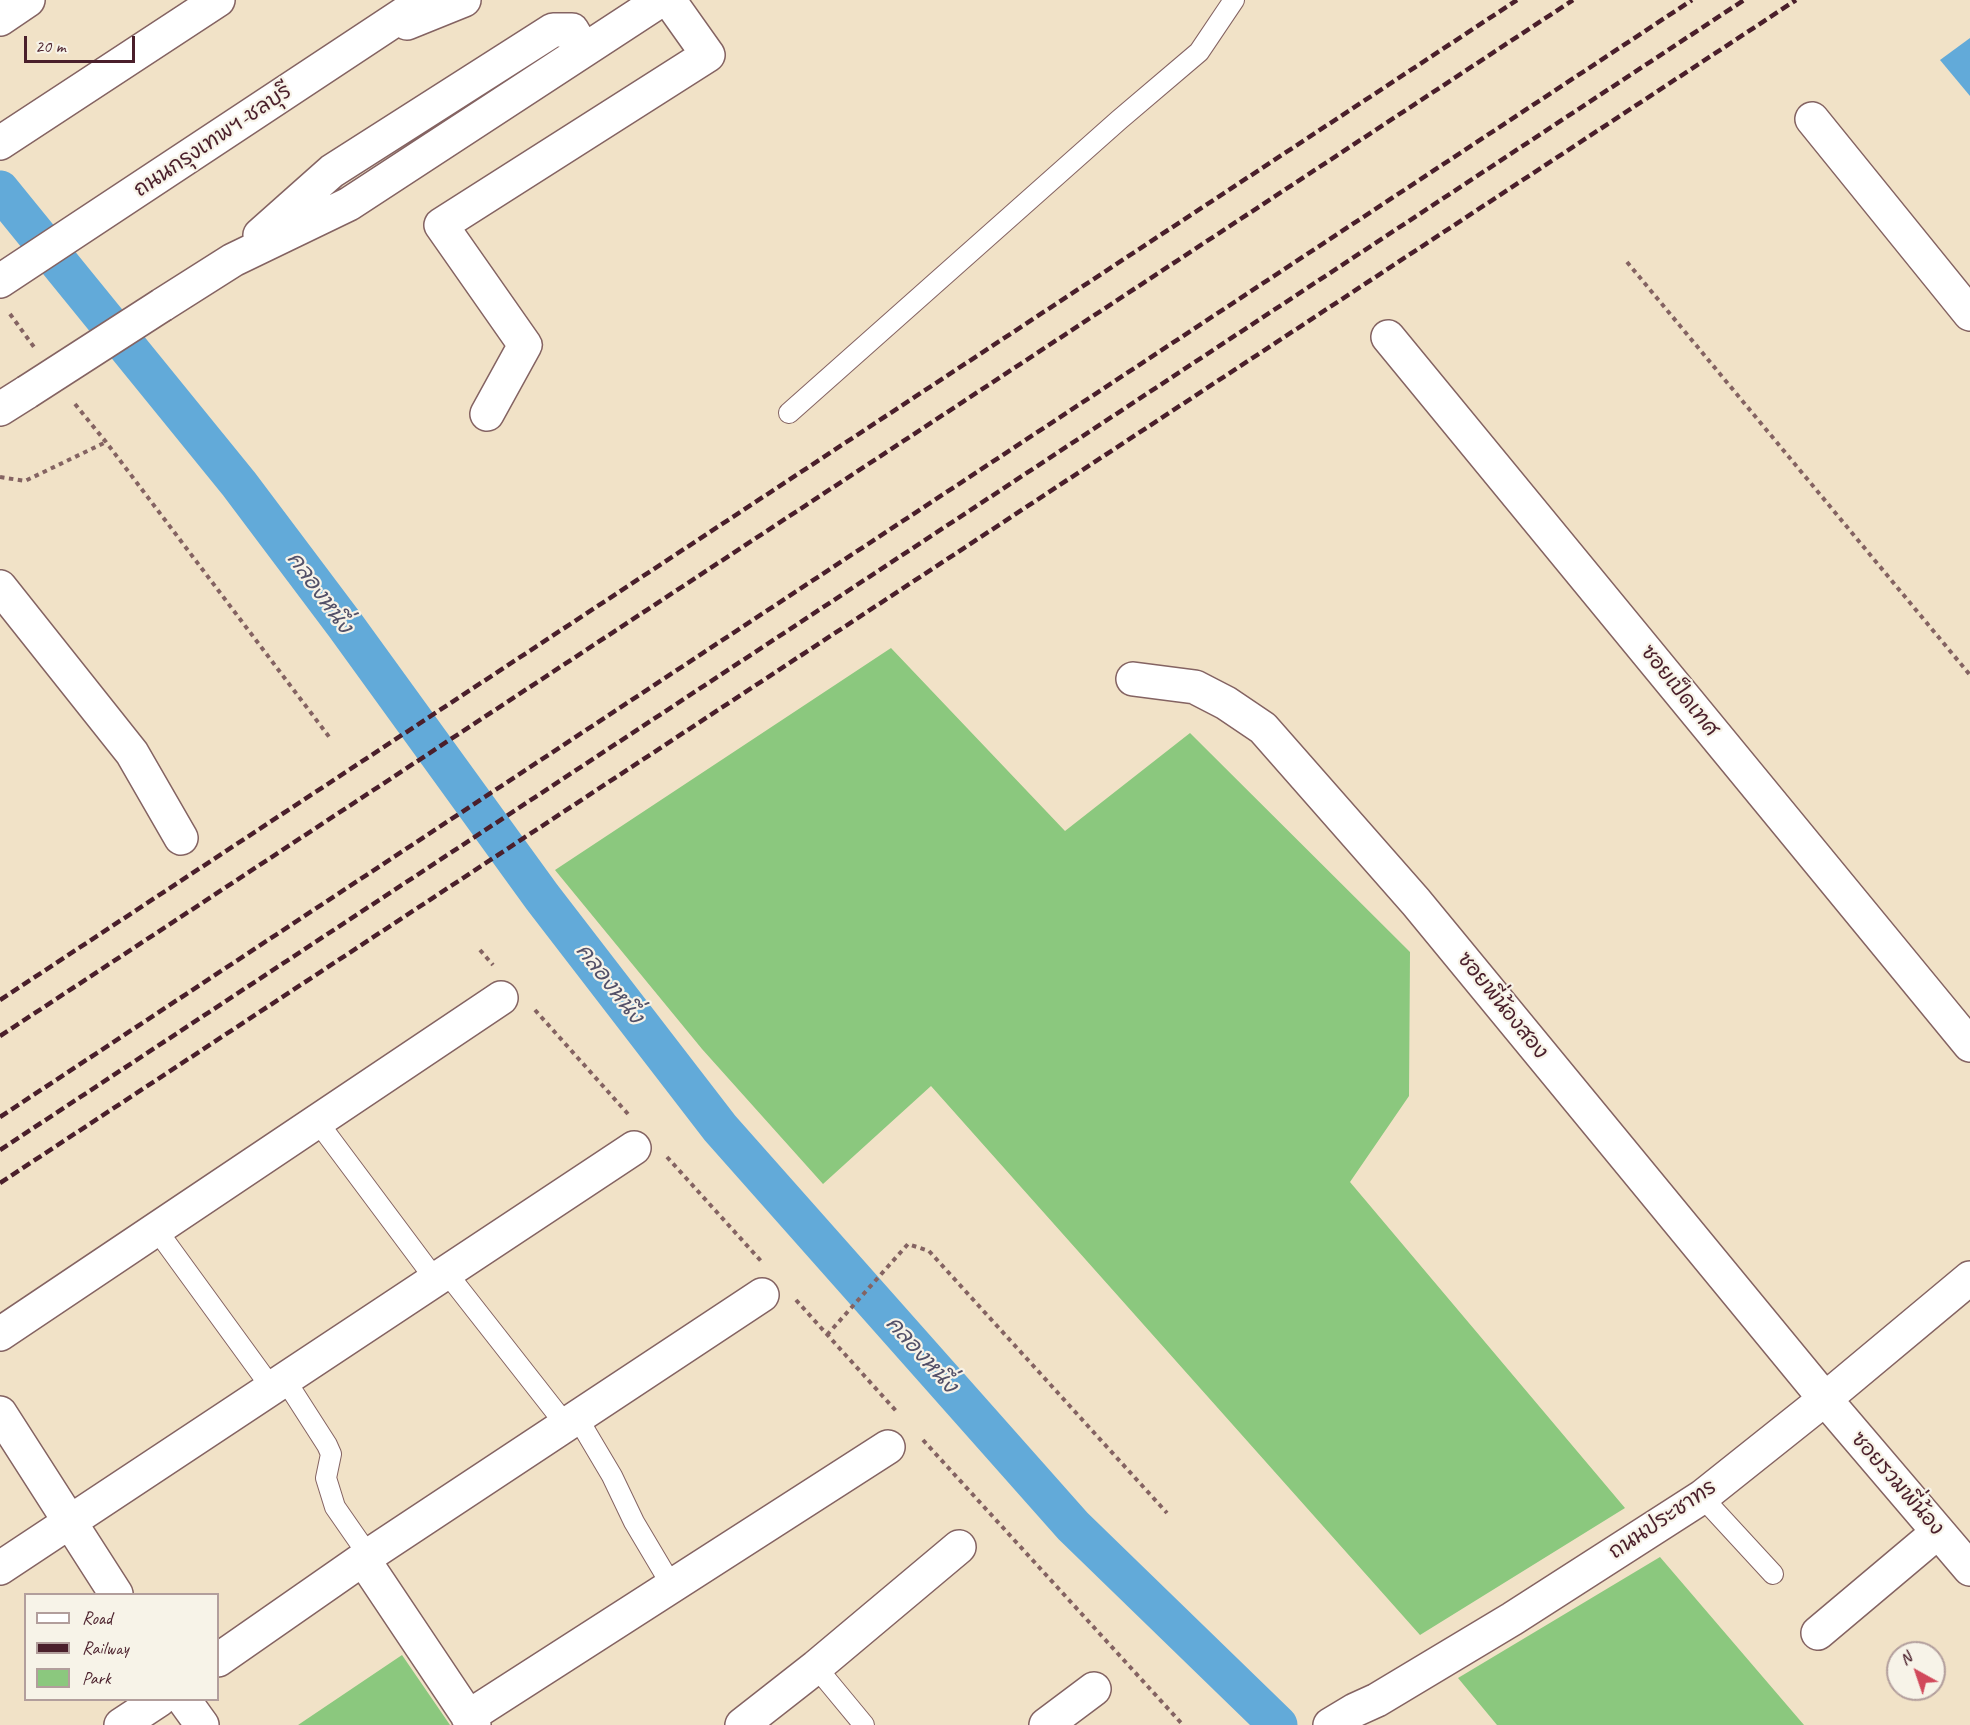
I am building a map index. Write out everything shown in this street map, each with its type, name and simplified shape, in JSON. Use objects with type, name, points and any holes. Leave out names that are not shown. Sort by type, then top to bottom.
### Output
[{"type":"main road","points":[[0,19],[28,0]]},
{"type":"main road","points":[[0,143],[218,0]]},
{"type":"main road","name":"ถนนกรุงเทพฯ-ชลบุรี","points":[[3,295],[106,213],[425,0]]},
{"type":"main road","points":[[366,39],[464,0]]},
{"type":"main road","points":[[0,410],[232,260],[332,171],[553,30],[572,30],[584,50],[661,0]]},
{"type":"main road","points":[[488,414],[525,345],[441,225],[708,55],[669,0]]},
{"type":"main road","points":[[1812,119],[1970,314]]},
{"type":"main road","name":"ซอยเป็ดเทศ","points":[[1388,337],[1970,1045]]},
{"type":"main road","points":[[0,587],[132,753],[181,838]]},
{"type":"main road","name":"ซอยพี่น้องสอง","points":[[1133,679],[1195,687],[1226,703],[1263,728],[1416,902],[1825,1399]]},
{"type":"main road","points":[[0,1334],[317,1121],[508,989]]},
{"type":"main road","points":[[0,1568],[440,1276],[648,1150]]},
{"type":"main road","name":"ถนนประชาทร","points":[[1343,1717],[1377,1700],[1512,1619],[1702,1497],[1825,1399],[1970,1278]]},
{"type":"main road","points":[[219,1659],[572,1421],[763,1280]]},
{"type":"main road","name":"ซอยรวมพี่น้อง","points":[[1825,1399],[1970,1569]]},
{"type":"main road","points":[[0,1413],[115,1593]]},
{"type":"main road","points":[[366,1558],[471,1721],[672,1586],[888,1447]]},
{"type":"main road","points":[[1818,1633],[1938,1532]]},
{"type":"main road","points":[[742,1725],[816,1667],[959,1547]]},
{"type":"main road","points":[[1046,1725],[1094,1689]]},
{"type":"main road","points":[[121,1725],[157,1701]]},
{"type":"main road","points":[[185,1701],[202,1725]]},
{"type":"lane","points":[[789,413],[1119,120],[1199,52],[1234,0]]},
{"type":"lane","points":[[317,1121],[440,1276],[572,1421],[612,1476],[634,1522],[672,1586]]},
{"type":"lane","points":[[156,1229],[327,1445],[331,1454],[326,1478],[335,1507],[366,1558]]},
{"type":"lane","points":[[1702,1497],[1773,1574]]},
{"type":"lane","points":[[816,1667],[864,1725]]},
{"type":"path","points":[[1627,262],[1970,675]]},
{"type":"path","points":[[3,295],[39,354]]},
{"type":"path","points":[[72,400],[330,738]]},
{"type":"path","points":[[0,477],[25,481],[106,442]]},
{"type":"path","points":[[480,950],[508,989],[630,1116]]},
{"type":"path","points":[[648,1150],[763,1280]]},
{"type":"path","points":[[828,1333],[908,1244],[929,1251],[1167,1512]]},
{"type":"path","points":[[796,1300],[901,1416]]},
{"type":"path","points":[[917,1434],[1183,1725]]},
{"type":"green space","points":[[891,648],[1065,831],[1190,733],[1410,952],[1409,1096],[1350,1182],[1625,1508],[1420,1635],[931,1086],[823,1184],[702,1049],[555,870]]},
{"type":"green space","points":[[1660,1557],[1804,1725],[1497,1725],[1458,1678]]},
{"type":"green space","points":[[402,1655],[450,1725],[298,1725]]},
{"type":"water","points":[[1970,38],[1970,96],[1940,60]]},
{"type":"waterway","name":"คลองหนึ่ง","points":[[0,190],[239,484],[345,625],[542,897],[720,1128],[1073,1526],[1278,1725]]},
{"type":"railway","points":[[0,1000],[1517,0]]},
{"type":"railway","points":[[0,1036],[1573,0]]},
{"type":"railway","points":[[0,1117],[1692,0]]},
{"type":"railway","points":[[0,1150],[1744,0]]},
{"type":"railway","points":[[0,1183],[1796,0]]}]
